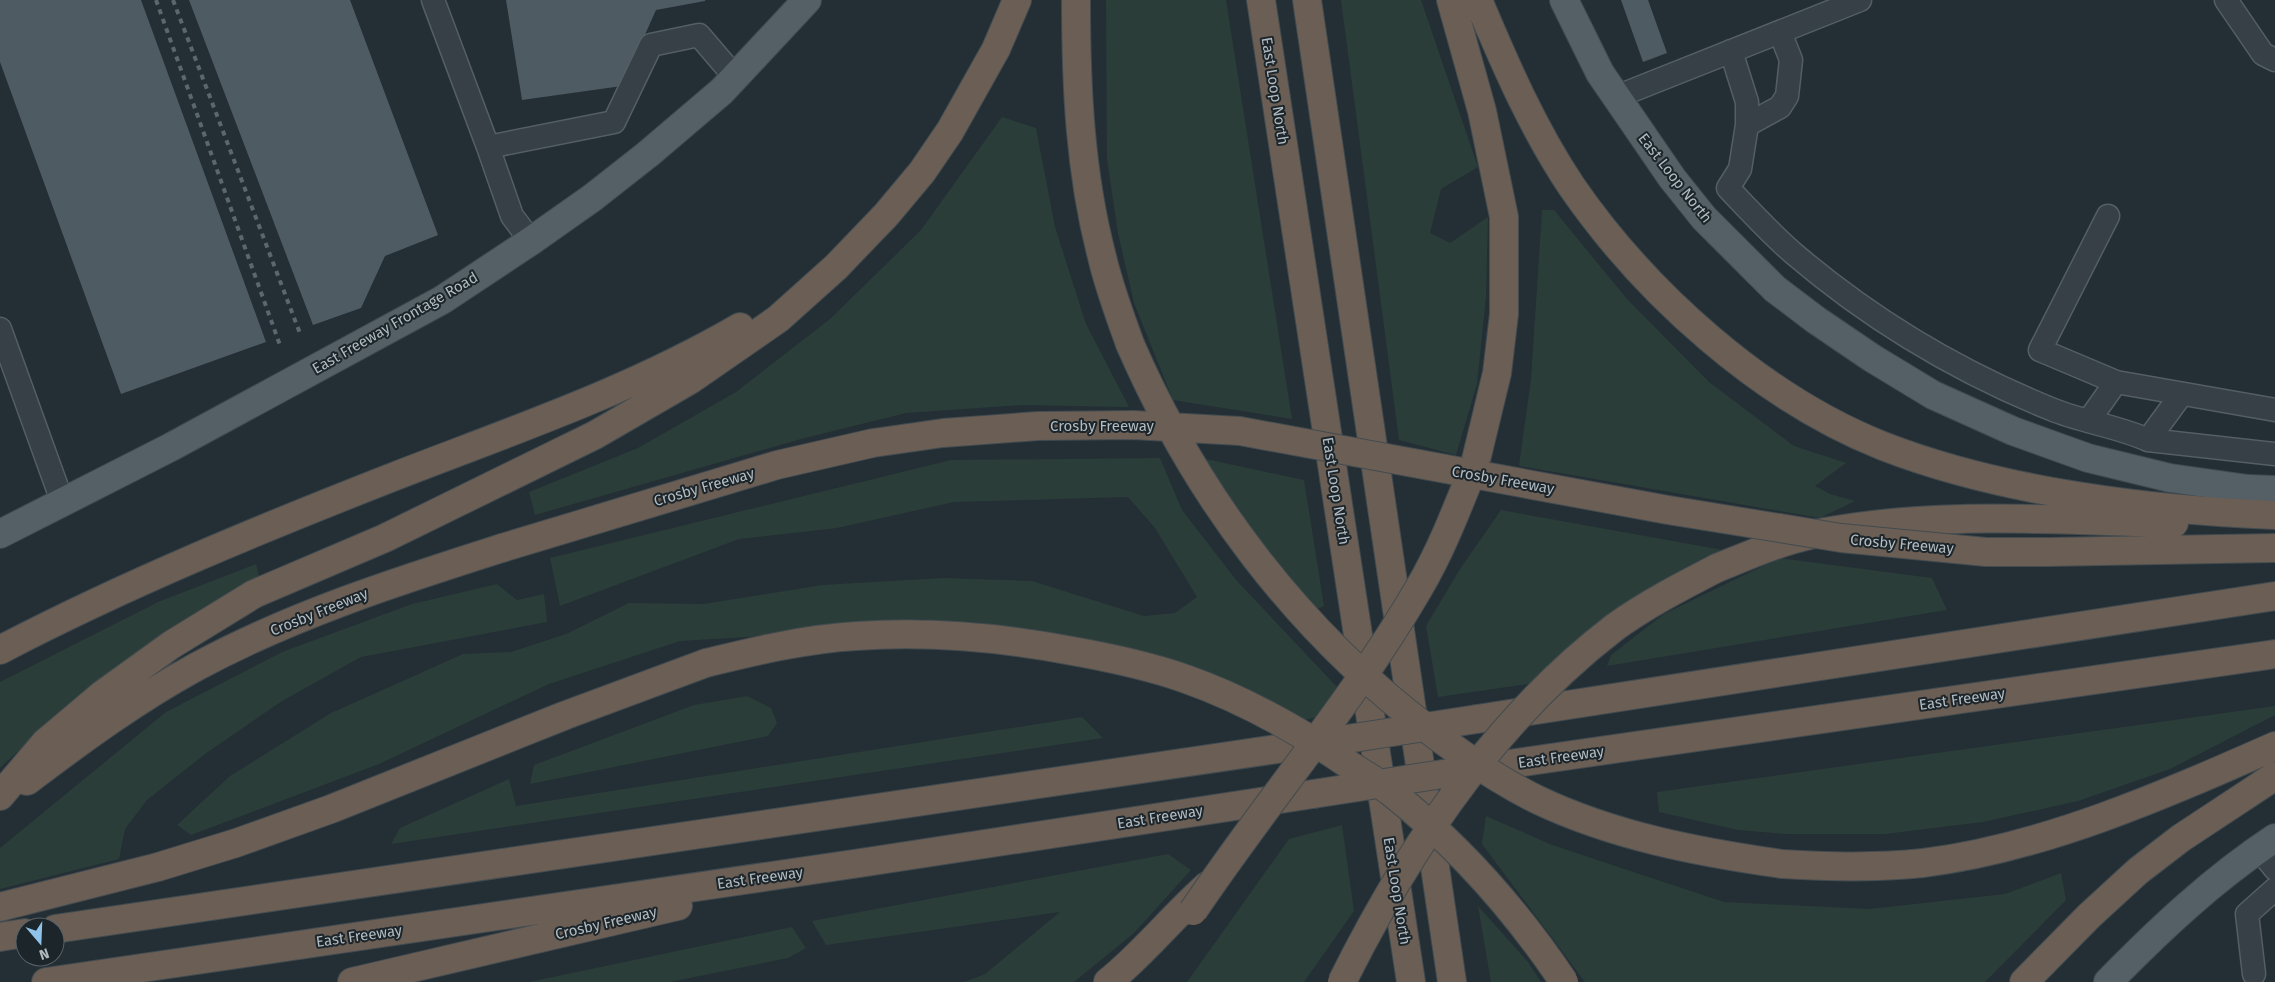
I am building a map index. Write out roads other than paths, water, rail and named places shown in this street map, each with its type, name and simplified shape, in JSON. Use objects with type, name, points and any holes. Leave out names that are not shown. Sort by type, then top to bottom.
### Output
[{"type":"highway","points":[[0,796],[50,751],[103,694],[171,645],[254,594],[385,538],[577,443],[647,406],[690,380],[778,319],[836,267],[886,215],[922,172],[950,131],[996,48],[1016,0]]},
{"type":"highway","points":[[1076,0],[1079,123],[1089,195],[1102,257],[1130,344],[1156,403],[1204,488],[1250,552],[1336,649],[1368,680],[1416,720],[1481,768],[1538,800],[1592,822],[1679,847],[1782,864],[1853,868],[1924,863],[2040,837],[2108,815],[2275,746]]},
{"type":"highway","name":"East Loop North","points":[[1261,0],[1411,982]]},
{"type":"highway","points":[[1307,0],[1452,982]]},
{"type":"highway","points":[[1108,982],[1189,908],[1213,880],[1299,765],[1381,648],[1419,588],[1441,546],[1475,464],[1497,373],[1499,356],[1504,304],[1504,217],[1482,111],[1451,0]]},
{"type":"highway","points":[[1478,0],[1512,79],[1542,138],[1573,187],[1616,242],[1660,291],[1701,331],[1738,362],[1814,413],[1882,446],[1968,473],[2071,495],[2231,513],[2275,515]]},
{"type":"highway","points":[[0,650],[65,616],[225,546],[635,382],[758,316],[825,268],[886,215]]},
{"type":"highway","name":"Crosby Freeway","points":[[0,802],[50,751],[117,717],[195,667],[270,631],[377,588],[777,465],[873,443],[943,433],[1038,426],[1133,425],[1240,431],[1668,510],[1841,538],[1986,552],[2275,548]]},
{"type":"highway","points":[[1342,982],[1378,913],[1425,836],[1450,800],[1488,752],[1557,678],[1616,627],[1661,597],[1717,568],[1762,550],[1809,535],[1879,524],[1986,520],[2275,523]]},
{"type":"highway","points":[[65,928],[1304,745],[2275,596]]},
{"type":"highway","points":[[0,907],[158,867],[236,843],[331,809],[540,725],[706,663],[764,650],[854,636],[955,635],[1040,645],[1132,662],[1187,679],[1296,730],[1391,792],[1460,853],[1530,933],[1564,982]]},
{"type":"highway","name":"East Freeway","points":[[46,982],[860,863],[1488,767],[2275,654]]},
{"type":"highway","points":[[2024,982],[2089,916],[2138,871],[2182,838],[2275,776]]},
{"type":"highway","name":"Crosby Freeway","points":[[352,982],[860,863]]},
{"type":"highway","points":[[1138,982],[1189,908]]},
{"type":"highway","points":[[0,937],[15,935]]},
{"type":"main road","name":"East Loop North","points":[[1564,0],[1600,72],[1616,97],[1672,178],[1704,218],[1775,289],[1872,358],[1932,395],[2013,431],[2088,458],[2170,478],[2248,489],[2275,490]]},
{"type":"main road","name":"East Freeway Frontage Road","points":[[0,534],[172,447],[442,300],[592,198],[648,154],[722,91],[800,5]]},
{"type":"main road","points":[[2108,982],[2150,940],[2202,893],[2270,852]]},
{"type":"lane","points":[[433,0],[512,216],[531,241]]},
{"type":"lane","points":[[1616,97],[1860,0]]},
{"type":"lane","points":[[2226,0],[2263,54],[2275,60]]},
{"type":"lane","points":[[1747,125],[1780,107],[1787,96],[1791,60],[1780,32]]},
{"type":"lane","points":[[488,147],[614,122],[651,44],[698,35],[735,77]]},
{"type":"lane","points":[[1731,51],[1747,102],[1747,125],[1740,169],[1728,188],[1792,252],[1862,307],[1969,373],[2053,410],[2133,433],[2148,440],[2275,454]]},
{"type":"lane","points":[[2108,216],[2040,350],[2116,382],[2275,410]]},
{"type":"lane","points":[[0,329],[62,501]]},
{"type":"lane","points":[[2089,420],[2116,382]]},
{"type":"lane","points":[[2148,440],[2181,394]]},
{"type":"lane","points":[[2254,974],[2247,914],[2275,889]]},
{"type":"railway","points":[[156,0],[281,348]]},
{"type":"railway","points":[[173,0],[301,336]]}]
